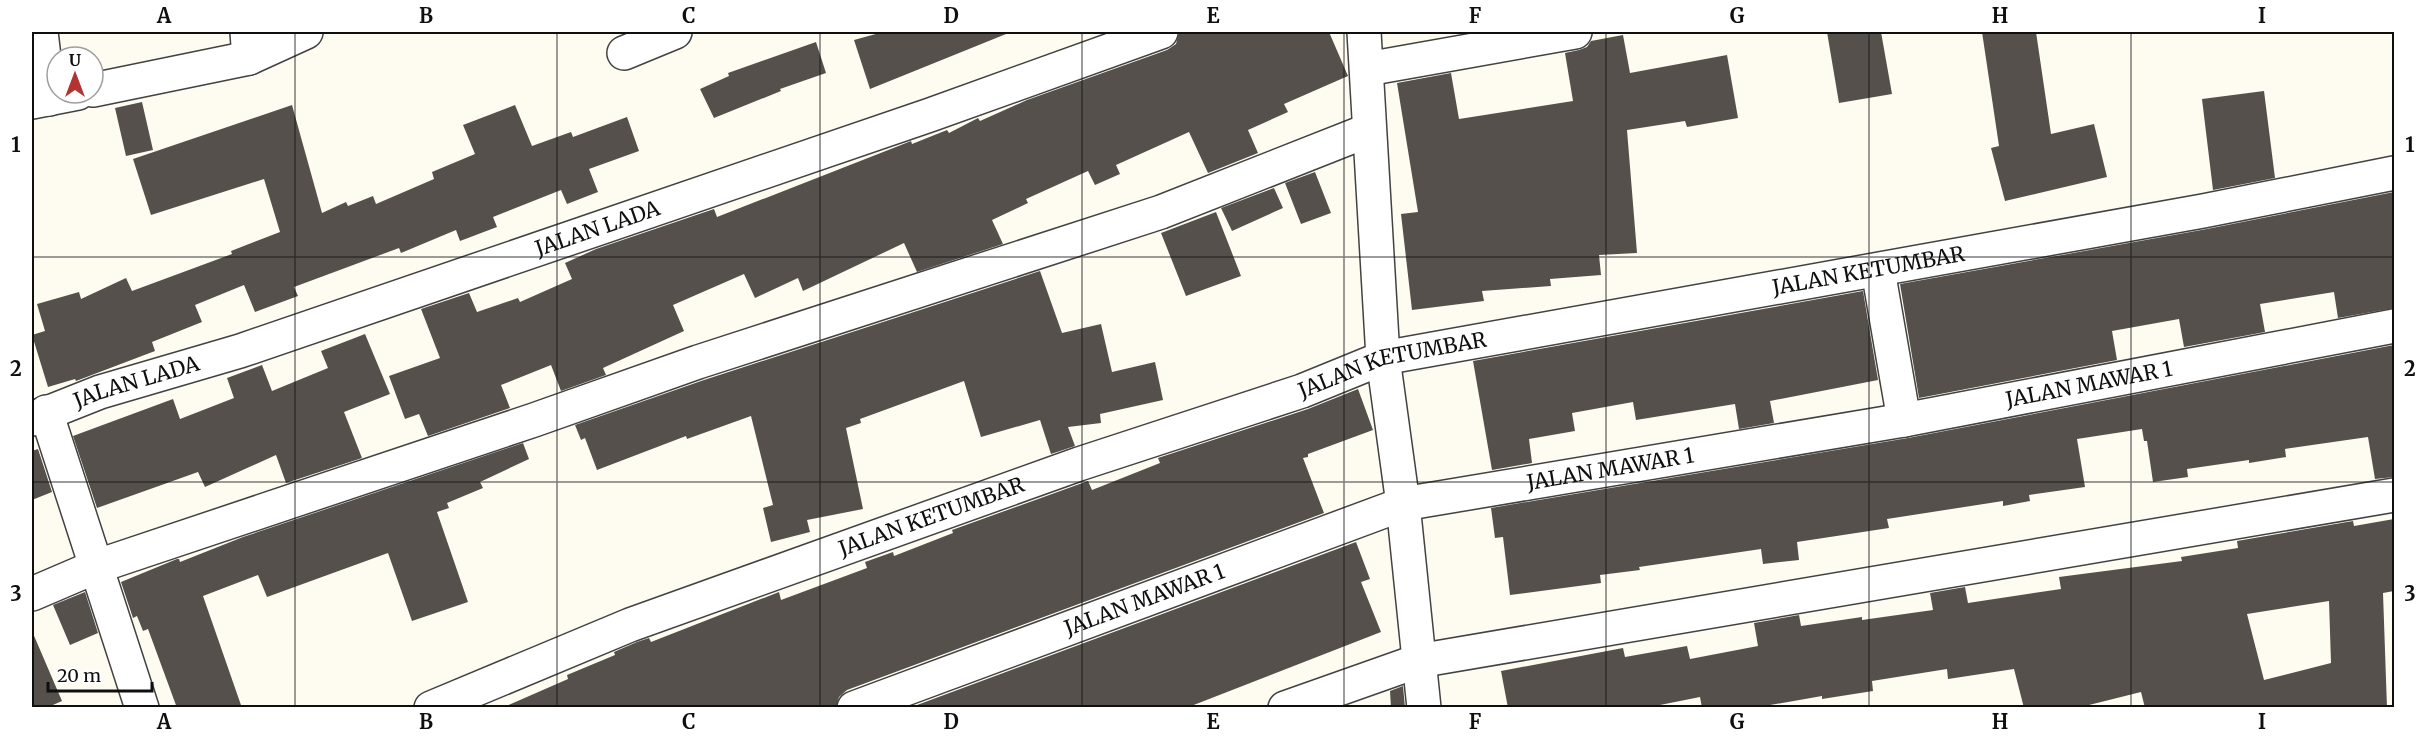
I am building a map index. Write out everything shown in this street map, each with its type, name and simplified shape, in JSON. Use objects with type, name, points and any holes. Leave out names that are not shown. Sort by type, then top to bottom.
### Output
[{"type":"street","points":[[42,32],[45,50]]},
{"type":"street","points":[[105,87],[248,45],[306,32]]},
{"type":"street","points":[[624,52],[675,32]]},
{"type":"street","name":"JALAN LADA","points":[[39,416],[100,392],[240,351],[918,119],[1161,32]]},
{"type":"street","points":[[1364,32],[1383,358],[1403,504],[1424,708]]},
{"type":"street","points":[[1367,69],[1575,32]]},
{"type":"street","points":[[32,594],[95,567],[511,428],[698,362],[1161,212],[1369,130]]},
{"type":"street","name":"JALAN KETUMBAR","points":[[431,708],[630,626],[1079,464],[1302,391],[1383,358],[2203,211],[2394,173]]},
{"type":"street","points":[[1878,270],[1904,420]]},
{"type":"street","name":"JALAN MAWAR 1","points":[[854,708],[1403,504],[1904,420],[2394,326]]},
{"type":"street","points":[[39,416],[95,567],[142,708]]},
{"type":"street","points":[[1285,708],[1418,661],[2394,495]]},
{"type":"building","points":[[883,32],[1011,32],[870,89],[854,40]]},
{"type":"building","points":[[1179,32],[1329,32],[1348,76],[1284,104],[1288,112],[1248,130],[1258,153],[1208,173],[1189,132],[1116,165],[1120,174],[1095,185],[1088,171],[1026,199],[1028,203],[992,220],[1003,244],[917,272],[904,243],[803,291],[798,278],[755,298],[744,274],[673,305],[684,331],[603,368],[606,375],[561,391],[551,365],[501,385],[510,408],[428,436],[419,414],[405,419],[389,376],[440,358],[421,309],[469,293],[477,312],[518,298],[520,302],[572,279],[565,263],[596,249],[714,209],[717,217],[911,141],[912,144],[947,130],[949,133],[978,118],[980,121],[1027,100],[1167,50],[1176,44]]},
{"type":"building","points":[[1827,32],[1881,32],[1892,94],[1839,103]]},
{"type":"building","points":[[1982,32],[2036,32],[2051,134],[2094,124],[2107,177],[2005,201],[1991,148],[1999,146]]},
{"type":"building","points":[[1623,35],[1630,73],[1727,55],[1738,118],[1687,127],[1685,121],[1627,130],[1637,253],[1599,255],[1601,275],[1550,279],[1551,286],[1482,291],[1484,301],[1412,310],[1401,214],[1418,212],[1397,83],[1451,73],[1459,119],[1573,101],[1565,53],[1587,47],[1591,41]]},
{"type":"building","points":[[816,42],[826,73],[780,89],[781,91],[714,118],[700,89],[729,76],[728,73]]},
{"type":"building","points":[[2264,91],[2275,178],[2213,190],[2202,99]]},
{"type":"building","points":[[142,102],[153,150],[126,156],[115,108]]},
{"type":"building","points":[[292,105],[322,213],[346,202],[348,206],[373,196],[376,204],[434,179],[432,172],[475,154],[463,125],[515,105],[532,146],[571,132],[573,137],[627,117],[639,151],[589,169],[598,192],[567,204],[561,190],[493,217],[497,227],[460,241],[456,230],[401,253],[399,248],[294,287],[298,296],[255,312],[244,285],[195,305],[202,322],[152,342],[155,351],[76,381],[75,379],[48,387],[32,335],[45,331],[37,304],[79,292],[81,299],[126,278],[132,291],[232,254],[231,251],[280,232],[264,179],[151,215],[133,159]]},
{"type":"building","points":[[1315,172],[1331,213],[1301,224],[1285,183]]},
{"type":"building","points":[[1274,188],[1283,208],[1232,231],[1221,208]]},
{"type":"building","points":[[2394,192],[2394,308],[2338,318],[2334,292],[2260,304],[2265,332],[2184,347],[2179,319],[2112,331],[2117,360],[1919,398],[1900,284],[2207,229]]},
{"type":"building","points":[[1216,212],[1241,276],[1186,296],[1161,233]]},
{"type":"building","points":[[1040,271],[1062,333],[1101,324],[1112,372],[1155,362],[1163,400],[1100,414],[1101,423],[1068,427],[1075,446],[1051,454],[1040,420],[981,437],[964,381],[860,419],[861,423],[846,428],[863,509],[807,520],[810,532],[771,542],[763,508],[773,505],[751,416],[687,439],[686,436],[597,470],[585,438],[581,440],[575,425],[704,380]]},
{"type":"building","points":[[1863,291],[1878,380],[1770,401],[1774,423],[1739,429],[1735,404],[1636,420],[1633,402],[1572,413],[1575,431],[1529,439],[1532,463],[1492,470],[1473,361]]},
{"type":"building","points":[[365,334],[390,394],[344,412],[362,458],[286,483],[276,455],[205,487],[198,472],[97,508],[73,436],[173,399],[180,419],[234,398],[227,378],[262,365],[272,391],[328,368],[321,351]]},
{"type":"building","points":[[2394,345],[2394,477],[2375,479],[2368,437],[2285,449],[2286,457],[2187,469],[2188,477],[2153,482],[2147,441],[2144,441],[2142,429],[2077,439],[2085,487],[2029,495],[2030,501],[2003,506],[2003,501],[1887,519],[1889,528],[1797,542],[1799,560],[1763,564],[1761,549],[1600,575],[1601,583],[1510,595],[1503,537],[1495,538],[1491,508],[1908,438]]},
{"type":"building","points":[[1358,389],[1373,430],[1308,454],[1308,457],[1303,458],[1324,513],[847,690],[839,697],[836,708],[502,708],[568,679],[567,675],[615,655],[614,652],[637,642],[649,638],[651,642],[779,592],[781,600],[867,568],[865,562],[893,552],[894,556],[953,533],[952,530],[1088,481],[1092,490],[1160,463],[1158,458],[1308,409]]},
{"type":"building","points":[[523,443],[529,459],[480,482],[483,488],[447,503],[449,508],[437,512],[468,602],[412,621],[388,553],[267,597],[258,575],[203,596],[242,708],[177,708],[148,629],[143,631],[137,616],[133,618],[121,582],[177,559],[180,562],[243,537]]},
{"type":"building","points":[[38,449],[52,492],[32,500],[32,451]]},
{"type":"building","points":[[2394,519],[2394,591],[2383,593],[2387,708],[2145,708],[2141,692],[2077,708],[2024,708],[2014,669],[1948,679],[1947,669],[1872,681],[1873,691],[1822,699],[1822,696],[1753,708],[1702,708],[1700,697],[1645,708],[1508,708],[1501,671],[1623,648],[1625,657],[1687,646],[1690,659],[1758,646],[1754,623],[1799,615],[1801,626],[1933,610],[1930,593],[1965,587],[1968,603],[2061,589],[2059,577],[2182,561],[2181,557],[2238,548],[2237,541],[2353,521],[2354,526]],"holes":[[[2329,601],[2331,663],[2264,680],[2247,614]]]},
{"type":"building","points":[[1356,542],[1370,579],[1361,582],[1381,632],[1186,708],[909,708]]},
{"type":"building","points":[[85,592],[98,633],[70,645],[53,605]]},
{"type":"building","points":[[32,631],[62,701],[46,708],[32,708]]},
{"type":"building","points":[[1403,686],[1405,708],[1391,708],[1390,691]]}]
